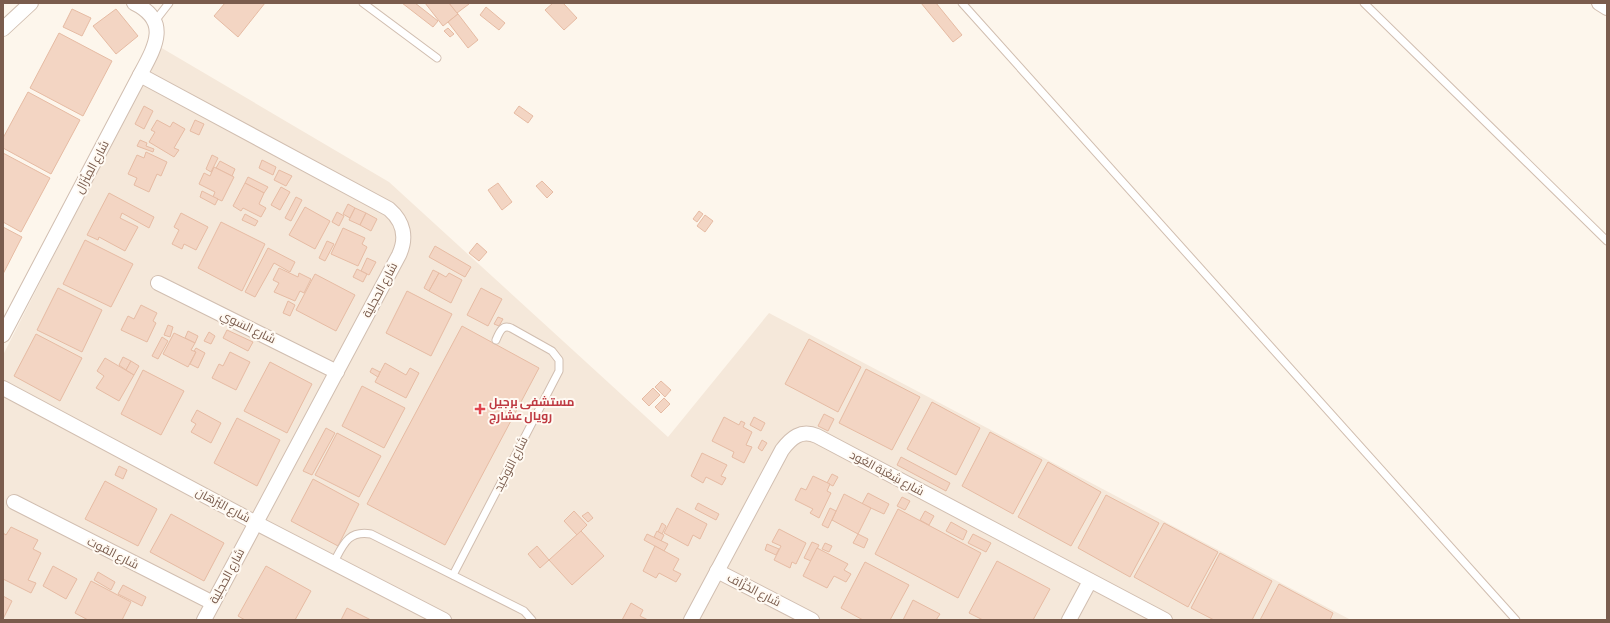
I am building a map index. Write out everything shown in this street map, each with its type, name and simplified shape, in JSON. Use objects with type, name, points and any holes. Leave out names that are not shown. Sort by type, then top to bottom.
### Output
[{"type":"street","points":[[3,29],[31,3]]},
{"type":"street","points":[[134,3],[144,8],[155,21]]},
{"type":"street","points":[[1599,3],[1607,8]]},
{"type":"street","name":"شارع المِنْزَال","points":[[3,335],[140,75],[157,38],[155,21]]},
{"type":"street","name":"شارع الحجلية","points":[[140,75],[389,209],[399,220],[404,234],[402,249],[204,620]]},
{"type":"street","name":"شارع السَوِي","points":[[158,283],[337,372]]},
{"type":"street","name":"شارع البُرْهَان","points":[[3,388],[256,523],[444,620]]},
{"type":"street","name":"شارع شِعْبَة العُود","points":[[691,620],[782,450],[796,436],[806,433],[817,436],[1165,620]]},
{"type":"street","name":"شارع القوت","points":[[14,502],[213,603]]},
{"type":"street","name":"شارع الخَزَّاف","points":[[717,571],[812,620]]},
{"type":"street","points":[[1069,620],[1090,581]]},
{"type":"lane","points":[[155,21],[169,3]]},
{"type":"lane","points":[[363,3],[437,58]]},
{"type":"lane","points":[[962,3],[1516,620]]},
{"type":"lane","points":[[1364,3],[1607,241]]},
{"type":"lane","name":"شارع التوكيد","points":[[453,575],[559,372],[558,360],[552,351],[512,328],[508,327],[502,329],[496,340]]},
{"type":"lane","points":[[334,562],[348,539],[359,533],[365,533],[377,537],[524,611],[532,620]]},
{"type":"shaded area","points":[[160,47],[389,182],[668,437],[769,313],[1351,620],[3,620],[3,355]]},
{"type":"building","points":[[225,3],[265,3],[238,37],[214,16]]},
{"type":"building","points":[[402,3],[415,3],[438,21],[433,27]]},
{"type":"building","points":[[425,3],[449,3],[458,14],[443,26]]},
{"type":"building","points":[[449,3],[468,3],[469,4],[457,13]]},
{"type":"building","points":[[553,3],[563,3],[577,18],[564,30],[545,10]]},
{"type":"building","points":[[921,3],[936,3],[962,35],[953,42]]},
{"type":"building","points":[[486,7],[505,23],[499,30],[480,15]]},
{"type":"building","points":[[72,9],[91,18],[82,36],[63,27]]},
{"type":"building","points":[[116,9],[138,36],[116,54],[93,26]]},
{"type":"building","points":[[458,14],[478,40],[468,48],[448,22]]},
{"type":"building","points":[[448,28],[454,34],[450,37],[444,31]]},
{"type":"building","points":[[59,33],[112,61],[83,116],[30,88]]},
{"type":"building","points":[[28,92],[80,120],[51,174],[3,148],[3,138]]},
{"type":"building","points":[[144,106],[153,111],[144,129],[135,124]]},
{"type":"building","points":[[519,106],[533,116],[528,123],[514,113]]},
{"type":"building","points":[[157,120],[170,127],[173,122],[185,129],[174,148],[179,150],[174,157],[149,142],[155,132],[151,130]]},
{"type":"building","points":[[195,120],[204,124],[199,135],[190,131]]},
{"type":"building","points":[[140,140],[147,143],[146,146],[154,149],[153,152],[137,146]]},
{"type":"building","points":[[146,152],[167,162],[161,176],[157,174],[149,192],[134,185],[137,178],[128,174],[137,155],[144,158]]},
{"type":"building","points":[[3,153],[50,178],[21,232],[3,222]]},
{"type":"building","points":[[212,155],[218,158],[211,172],[206,169]]},
{"type":"building","points":[[262,160],[276,167],[273,175],[259,168]]},
{"type":"building","points":[[220,161],[235,169],[232,176],[216,168]]},
{"type":"building","points":[[214,167],[234,177],[222,201],[213,197],[215,192],[199,184],[204,173],[210,176]]},
{"type":"building","points":[[279,170],[292,176],[286,186],[274,180]]},
{"type":"building","points":[[248,177],[268,187],[264,193],[245,183]]},
{"type":"building","points":[[542,181],[553,192],[547,198],[536,186]]},
{"type":"building","points":[[245,183],[264,193],[259,204],[266,208],[261,217],[243,208],[241,211],[233,206]]},
{"type":"building","points":[[498,183],[512,202],[502,210],[488,190]]},
{"type":"building","points":[[281,187],[290,192],[280,210],[271,205]]},
{"type":"building","points":[[202,191],[218,199],[215,205],[200,197]]},
{"type":"building","points":[[109,193],[154,217],[149,228],[122,213],[120,218],[138,227],[125,251],[99,237],[98,240],[87,235]]},
{"type":"building","points":[[296,197],[302,200],[291,221],[285,218]]},
{"type":"building","points":[[348,204],[355,208],[350,218],[343,214]]},
{"type":"building","points":[[305,207],[330,221],[315,249],[289,235]]},
{"type":"building","points":[[355,208],[366,213],[360,225],[349,220]]},
{"type":"building","points":[[699,211],[703,214],[697,222],[693,219]]},
{"type":"building","points":[[337,212],[344,216],[339,226],[332,222]]},
{"type":"building","points":[[181,213],[208,227],[196,250],[184,244],[182,249],[172,244],[179,230],[174,227]]},
{"type":"building","points":[[366,213],[377,219],[371,231],[360,225]]},
{"type":"building","points":[[245,214],[258,221],[255,226],[242,220]]},
{"type":"building","points":[[705,215],[713,221],[705,232],[697,226]]},
{"type":"building","points":[[221,222],[265,244],[242,291],[198,268]]},
{"type":"building","points":[[3,227],[22,237],[3,274]]},
{"type":"building","points":[[343,228],[365,238],[362,244],[367,247],[358,266],[331,254]]},
{"type":"building","points":[[85,240],[133,264],[111,307],[63,284]]},
{"type":"building","points":[[327,241],[334,244],[325,261],[319,258]]},
{"type":"building","points":[[477,243],[487,252],[479,261],[469,253]]},
{"type":"building","points":[[435,246],[471,267],[465,277],[429,257]]},
{"type":"building","points":[[268,248],[295,262],[290,272],[274,263],[255,297],[245,292]]},
{"type":"building","points":[[367,258],[376,262],[369,275],[361,271]]},
{"type":"building","points":[[279,268],[298,277],[299,273],[311,279],[304,293],[300,291],[295,301],[274,292],[279,283],[273,280]]},
{"type":"building","points":[[357,269],[367,274],[363,282],[353,277]]},
{"type":"building","points":[[433,270],[439,273],[429,291],[424,288]]},
{"type":"building","points":[[439,273],[446,277],[449,273],[462,280],[451,303],[429,291]]},
{"type":"building","points":[[315,274],[355,295],[336,331],[296,310]]},
{"type":"building","points":[[58,288],[102,310],[82,352],[37,330]]},
{"type":"building","points":[[481,288],[502,299],[488,326],[467,315]]},
{"type":"building","points":[[407,291],[452,314],[431,356],[386,333]]},
{"type":"building","points":[[288,301],[295,305],[290,316],[283,313]]},
{"type":"building","points":[[141,305],[157,313],[153,321],[156,323],[147,342],[121,330],[128,316],[134,319]]},
{"type":"building","points":[[498,317],[503,319],[499,326],[494,324]]},
{"type":"building","points":[[168,325],[173,327],[170,337],[164,335]]},
{"type":"building","points":[[462,326],[539,368],[445,545],[367,504]]},
{"type":"building","points":[[227,330],[253,342],[248,351],[223,338]]},
{"type":"building","points":[[188,331],[198,336],[195,343],[185,338]]},
{"type":"building","points":[[209,332],[215,336],[211,344],[204,341]]},
{"type":"building","points":[[174,333],[195,343],[191,350],[196,352],[188,367],[163,354]]},
{"type":"building","points":[[36,334],[82,358],[60,401],[14,376]]},
{"type":"building","points":[[162,337],[168,341],[158,359],[152,356]]},
{"type":"building","points":[[809,339],[861,367],[838,412],[785,384]]},
{"type":"building","points":[[196,348],[205,353],[198,368],[190,364],[196,352],[194,351]]},
{"type":"building","points":[[230,352],[250,362],[236,390],[212,378],[219,364],[223,366]]},
{"type":"building","points":[[123,357],[131,361],[126,370],[119,365]]},
{"type":"building","points":[[105,358],[134,375],[119,401],[96,388],[104,376],[97,371]]},
{"type":"building","points":[[131,361],[139,366],[134,375],[126,370]]},
{"type":"building","points":[[270,362],[312,384],[287,433],[244,411]]},
{"type":"building","points":[[385,363],[406,375],[410,368],[419,373],[406,398],[375,382]]},
{"type":"building","points":[[372,368],[380,372],[378,377],[370,372]]},
{"type":"building","points":[[866,369],[920,397],[892,450],[839,423]]},
{"type":"building","points":[[143,370],[184,391],[161,435],[121,414]]},
{"type":"building","points":[[661,381],[671,390],[665,397],[655,387]]},
{"type":"building","points":[[362,386],[405,408],[384,448],[342,426]]},
{"type":"building","points":[[653,388],[660,395],[649,406],[642,399]]},
{"type":"building","points":[[664,398],[670,404],[661,413],[655,407]]},
{"type":"building","points":[[932,402],[980,428],[956,475],[907,449]]},
{"type":"building","points":[[197,410],[221,423],[211,443],[191,432],[196,424],[191,421]]},
{"type":"building","points":[[824,414],[834,419],[828,431],[818,426]]},
{"type":"building","points":[[724,417],[739,425],[741,421],[745,423],[743,427],[752,432],[746,445],[752,447],[744,463],[732,457],[734,452],[712,441]]},
{"type":"building","points":[[754,417],[765,423],[761,431],[750,425]]},
{"type":"building","points":[[237,418],[280,440],[257,486],[214,463]]},
{"type":"building","points":[[326,428],[335,433],[312,475],[303,471]]},
{"type":"building","points":[[990,432],[1042,460],[1013,514],[962,486]]},
{"type":"building","points":[[337,433],[381,456],[359,497],[315,475]]},
{"type":"building","points":[[762,440],[767,443],[762,451],[758,448]]},
{"type":"building","points":[[702,453],[727,465],[721,476],[726,478],[722,485],[706,477],[703,483],[691,476]]},
{"type":"building","points":[[901,457],[950,483],[946,491],[897,465]]},
{"type":"building","points":[[1048,462],[1101,492],[1071,546],[1018,517]]},
{"type":"building","points":[[119,466],[127,470],[123,479],[115,475]]},
{"type":"building","points":[[832,474],[838,477],[833,486],[827,483]]},
{"type":"building","points":[[813,476],[830,484],[827,491],[831,493],[819,518],[810,513],[813,509],[795,500],[801,488],[806,490]]},
{"type":"building","points":[[313,479],[359,504],[338,546],[291,521]]},
{"type":"building","points":[[105,481],[157,509],[138,546],[85,519]]},
{"type":"building","points":[[868,493],[889,504],[884,514],[862,504]]},
{"type":"building","points":[[844,494],[871,508],[858,534],[832,520]]},
{"type":"building","points":[[1106,495],[1159,523],[1130,577],[1078,548]]},
{"type":"building","points":[[902,497],[910,501],[905,510],[897,506]]},
{"type":"building","points":[[698,503],[719,514],[716,520],[695,509]]},
{"type":"building","points":[[677,508],[707,524],[700,539],[693,535],[688,546],[664,533]]},
{"type":"building","points":[[830,508],[836,511],[828,528],[822,525]]},
{"type":"building","points":[[898,509],[981,553],[958,598],[875,554]]},
{"type":"building","points":[[574,511],[587,525],[577,535],[564,521]]},
{"type":"building","points":[[925,511],[934,516],[929,525],[920,520]]},
{"type":"building","points":[[588,512],[593,518],[588,522],[582,516]]},
{"type":"building","points":[[171,514],[224,543],[204,581],[150,552]]},
{"type":"building","points":[[951,522],[967,531],[963,540],[946,531]]},
{"type":"building","points":[[662,523],[666,526],[662,534],[658,532]]},
{"type":"building","points":[[1164,523],[1218,552],[1188,607],[1134,577]]},
{"type":"building","points":[[11,527],[38,540],[33,549],[41,553],[28,580],[36,583],[31,593],[3,579],[3,533],[6,535]]},
{"type":"building","points":[[779,529],[806,543],[796,564],[792,562],[790,568],[774,560],[781,546],[772,542]]},
{"type":"building","points":[[581,531],[604,556],[572,585],[549,560]]},
{"type":"building","points":[[657,531],[664,535],[661,541],[654,537]]},
{"type":"building","points":[[647,534],[668,544],[664,551],[644,540]]},
{"type":"building","points":[[858,534],[868,539],[864,548],[853,543]]},
{"type":"building","points":[[973,534],[991,543],[986,552],[968,543]]},
{"type":"building","points":[[812,542],[819,545],[811,561],[804,558]]},
{"type":"building","points":[[825,543],[832,546],[829,552],[822,549]]},
{"type":"building","points":[[767,544],[779,549],[776,555],[765,550]]},
{"type":"building","points":[[537,546],[549,560],[540,568],[528,554]]},
{"type":"building","points":[[655,546],[679,559],[673,570],[681,574],[676,582],[659,573],[656,578],[643,571]]},
{"type":"building","points":[[817,548],[848,564],[844,570],[851,574],[846,582],[834,576],[827,588],[803,576]]},
{"type":"building","points":[[1220,553],[1272,581],[1252,620],[1214,620],[1191,608]]},
{"type":"building","points":[[997,561],[1050,589],[1033,620],[983,620],[969,613]]},
{"type":"building","points":[[865,562],[909,585],[890,620],[863,620],[841,608]]},
{"type":"building","points":[[53,566],[77,579],[66,599],[43,586]]},
{"type":"building","points":[[266,566],[311,591],[295,620],[245,620],[238,616]]},
{"type":"building","points":[[98,572],[115,582],[111,590],[94,580]]},
{"type":"building","points":[[91,581],[131,602],[122,620],[88,620],[75,613]]},
{"type":"building","points":[[1279,584],[1333,613],[1330,620],[1260,620]]},
{"type":"building","points":[[123,585],[146,597],[142,606],[118,594]]},
{"type":"building","points":[[3,596],[12,601],[3,619]]},
{"type":"building","points":[[913,600],[940,614],[936,620],[903,620]]},
{"type":"building","points":[[631,603],[643,610],[640,616],[648,620],[622,620]]},
{"type":"building","points":[[347,608],[371,620],[341,620]]},
{"type":"place","name":"مستشفى برجيل رويال عشارج","points":[[480,409]]}]
